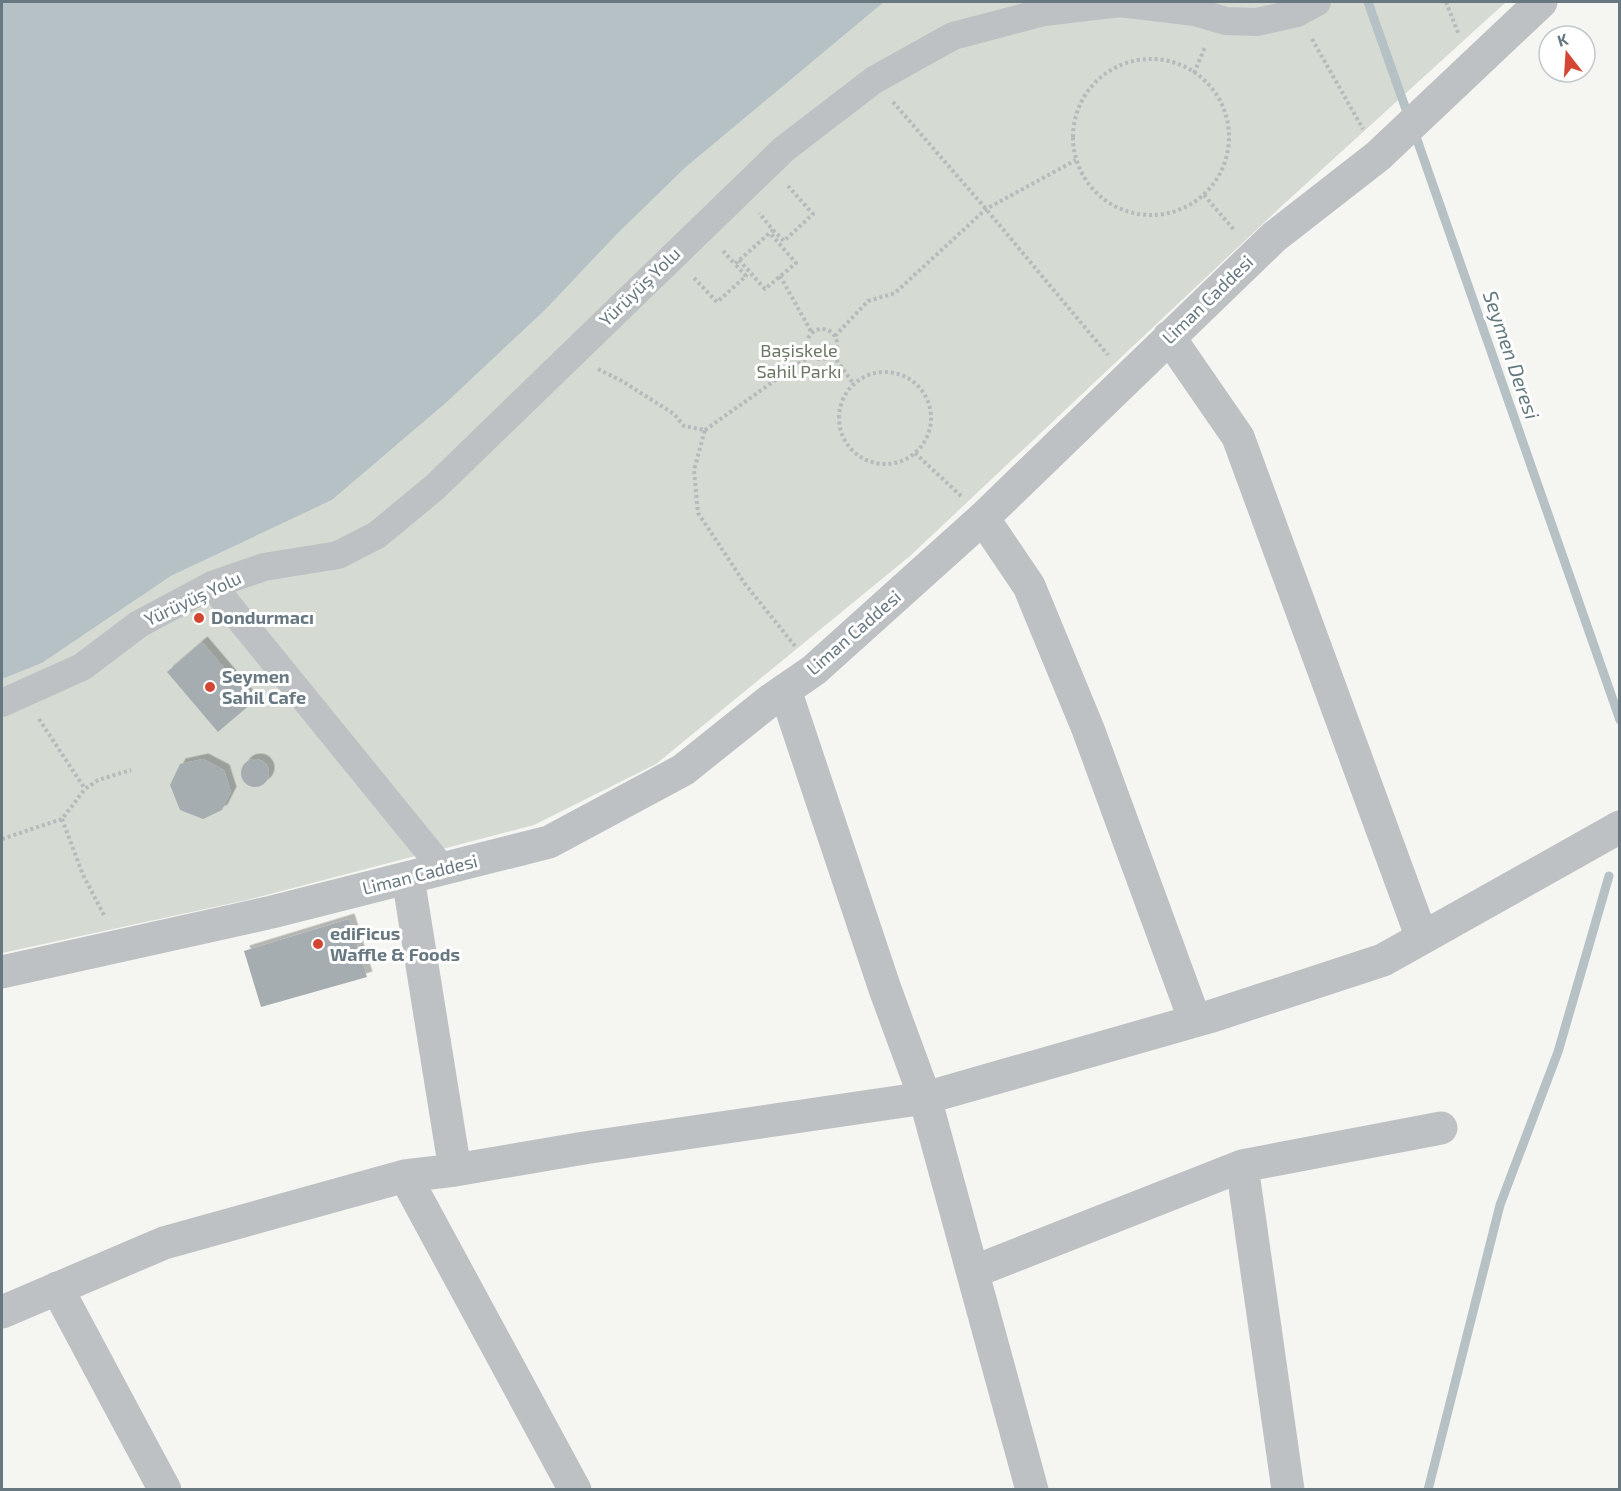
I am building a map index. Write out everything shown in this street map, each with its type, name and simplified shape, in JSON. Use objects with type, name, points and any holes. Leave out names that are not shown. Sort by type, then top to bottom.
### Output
[{"type":"street","name":"Liman Caddesi","points":[[2,972],[272,912],[549,842],[683,770],[814,670],[983,518],[1274,237],[1378,156],[1443,92],[1541,2]]},
{"type":"street","name":"Yürüyüş Yolu","points":[[13,698],[82,667],[139,624],[212,585],[264,567],[338,555],[377,535],[435,487],[784,149],[874,80],[953,36],[1044,12],[1120,3],[1195,12],[1226,21],[1257,22],[1307,7]]},
{"type":"street","points":[[1169,337],[1238,437],[1422,938]]},
{"type":"street","points":[[983,518],[1029,586],[1088,729],[1195,1021]]},
{"type":"street","points":[[212,585],[443,869]]},
{"type":"street","points":[[785,690],[885,989],[925,1098],[973,1272],[1028,1488]]},
{"type":"street","points":[[2,1312],[164,1243],[405,1176],[925,1098],[1195,1021],[1383,960],[1620,827]]},
{"type":"street","points":[[408,878],[455,1170]]},
{"type":"street","points":[[973,1272],[1242,1166],[1441,1128]]},
{"type":"street","points":[[1242,1166],[1288,1490]]},
{"type":"street","points":[[405,1176],[575,1490]]},
{"type":"street","points":[[57,1288],[165,1490]]},
{"type":"path","points":[[1307,7],[1378,156]]},
{"type":"path","points":[[1159,59],[1184,66],[1205,80],[1220,100],[1229,125],[1228,151],[1220,175],[1204,195],[1182,209],[1156,215],[1130,213],[1106,202],[1087,184],[1076,160],[1072,134],[1077,110],[1090,87],[1110,70],[1133,61],[1159,59]]},
{"type":"path","points":[[874,80],[1111,358]]},
{"type":"path","points":[[835,336],[868,301],[895,293],[986,209],[1076,160]]},
{"type":"path","points":[[772,232],[784,241],[813,214],[788,186],[781,192]]},
{"type":"path","points":[[1204,195],[1256,254]]},
{"type":"path","points":[[702,228],[765,289],[796,262],[758,212],[766,205]]},
{"type":"path","points":[[737,262],[772,232]]},
{"type":"path","points":[[690,273],[717,302],[746,276],[737,262]]},
{"type":"path","points":[[780,276],[812,333]]},
{"type":"path","points":[[822,329],[835,336],[837,346],[833,355],[820,360],[811,355],[807,346],[812,333],[822,329]]},
{"type":"path","points":[[570,355],[622,381],[674,414],[684,426],[705,430]]},
{"type":"path","points":[[811,355],[705,430],[694,470],[698,513],[746,584],[814,670]]},
{"type":"path","points":[[833,355],[853,383]]},
{"type":"path","points":[[880,371],[895,372],[909,378],[920,387],[928,399],[932,414],[931,428],[925,442],[915,453],[902,461],[886,465],[870,463],[856,454],[845,442],[839,427],[838,411],[853,383],[866,375],[880,371]]},
{"type":"path","points":[[915,453],[983,518]]},
{"type":"path","points":[[13,698],[51,738],[85,789]]},
{"type":"path","points":[[2,839],[62,819],[85,789],[98,780],[131,770]]},
{"type":"path","points":[[62,819],[83,875],[120,946]]},
{"type":"green space","name":"Başiskele Sahil Parkı","points":[[884,2],[1506,2],[1285,203],[910,556],[656,764],[534,825],[247,900],[2,953],[2,679],[42,663],[171,576],[332,500],[447,402],[545,310],[618,233],[686,167]]},
{"type":"shaded area","points":[[2,2],[884,2],[686,167],[618,233],[545,310],[447,402],[332,500],[171,576],[42,663],[2,679]]},
{"type":"building","name":"Seymen Sahil Cafe","points":[[202,642],[253,702],[218,732],[167,672]]},
{"type":"building","points":[[203,759],[224,770],[231,792],[222,810],[203,819],[180,810],[170,785],[180,764]]},
{"type":"building","points":[[255,759],[265,763],[269,773],[265,783],[255,787],[245,783],[241,773],[245,763]]},
{"type":"building","points":[[349,919],[367,977],[261,1007],[244,951]]},
{"type":"waterway","name":"Seymen Deresi","points":[[1368,2],[1409,118]]},
{"type":"waterway","name":"Seymen Deresi","points":[[1414,131],[1620,720]]},
{"type":"waterway","points":[[1428,1490],[1500,1205],[1558,1052],[1609,876]]},
{"type":"place","name":"Dondurmacı","points":[[199,618]]},
{"type":"place","name":"Seymen Sahil Cafe","points":[[210,687]]},
{"type":"place","name":"ediFicus Waffle & Foods","points":[[318,944]]}]
